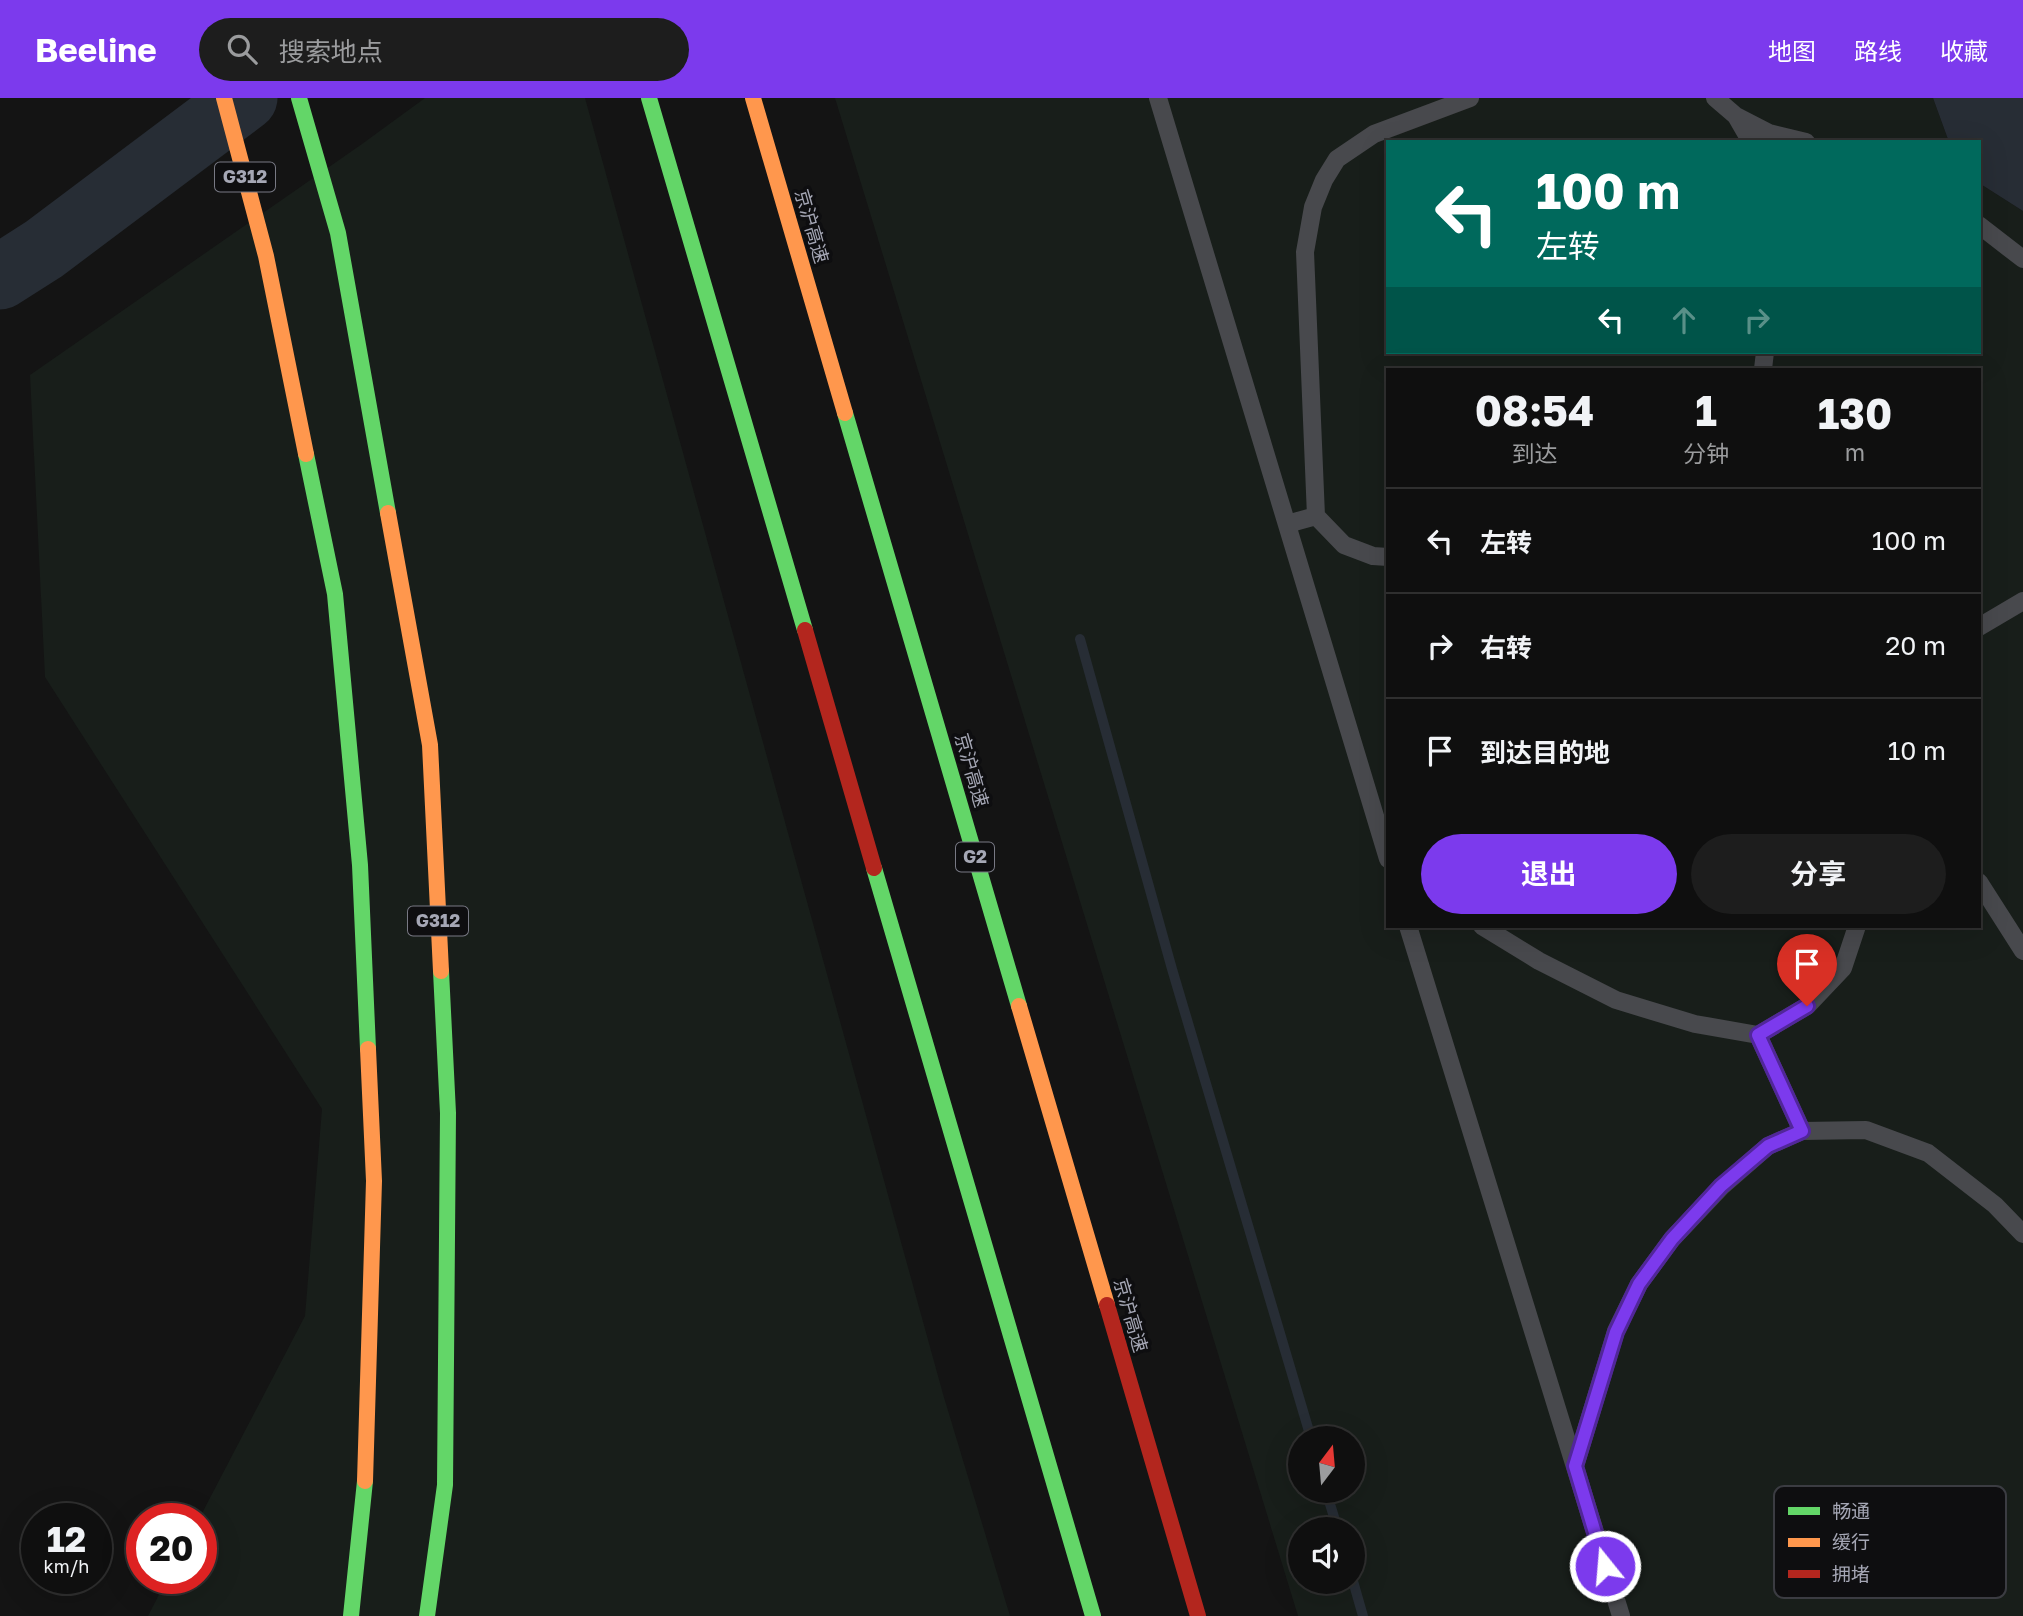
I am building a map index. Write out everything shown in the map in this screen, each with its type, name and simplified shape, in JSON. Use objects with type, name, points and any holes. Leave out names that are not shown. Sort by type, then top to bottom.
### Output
[{"type":"highway","name":"G312","points":[[224,98],[266,256],[335,593],[360,865],[374,1181],[365,1483],[351,1616]]},
{"type":"highway","name":"G312","points":[[299,98],[338,233],[430,745],[448,1113],[445,1485],[427,1616]]},
{"type":"highway","points":[[649,98],[1093,1616]]},
{"type":"highway","name":"京沪高速","points":[[753,98],[1198,1616]]},
{"type":"lane","points":[[1158,98],[1386,852]]},
{"type":"lane","points":[[1386,557],[1373,556],[1344,545],[1316,516],[1305,252],[1313,207],[1324,180],[1337,159],[1374,134],[1470,98]]},
{"type":"lane","points":[[1715,98],[1737,116],[1769,133],[1798,140]]},
{"type":"lane","points":[[1737,116],[1750,140]]},
{"type":"lane","points":[[1981,227],[2023,260]]},
{"type":"lane","points":[[1287,524],[1316,516]]},
{"type":"lane","points":[[1981,626],[2023,601]]},
{"type":"lane","points":[[1981,885],[2023,951]]},
{"type":"lane","points":[[1409,928],[1620,1616]]},
{"type":"lane","points":[[1485,928],[1538,961],[1616,1000],[1695,1024],[1758,1035],[1807,1006],[1843,968],[1856,928]]},
{"type":"lane","points":[[1758,1035],[1802,1131]]},
{"type":"lane","points":[[1575,1466],[1616,1332],[1639,1284],[1672,1239],[1721,1186],[1768,1146],[1802,1131],[1866,1130],[1928,1153],[1995,1205],[2023,1234]]},
{"type":"shaded area","points":[[425,98],[585,98],[943,1394],[1010,1616],[148,1616],[159,1594],[217,1594],[217,1503],[207,1503],[305,1316],[322,1109],[45,677],[30,375]]},
{"type":"shaded area","points":[[835,98],[1933,98],[1948,140],[1386,140],[1386,354],[1981,354],[1981,184],[2023,211],[2023,1616],[1298,1616],[1291,1594],[1365,1594],[1365,1517],[1288,1517],[1288,1583]]},
{"type":"shaded area","points":[[1933,98],[2023,98],[2023,211],[1981,184],[1981,140],[1948,140]]},
{"type":"waterway","points":[[0,277],[44,249],[245,98]]},
{"type":"waterway","points":[[1080,639],[1172,969],[1307,1426]]},
{"type":"waterway","points":[[1330,1503],[1334,1517]]},
{"type":"waterway","points":[[1357,1594],[1363,1616]]},
{"type":"traffic: fast","points":[[299,98],[338,233],[388,513]]},
{"type":"traffic: fast","points":[[649,98],[805,630]]},
{"type":"traffic: fast","points":[[845,413],[1019,1006]]},
{"type":"traffic: fast","points":[[306,454],[335,594],[360,865],[368,1049]]},
{"type":"traffic: fast","points":[[874,868],[1093,1616]]},
{"type":"traffic: fast","points":[[427,1616],[445,1485],[448,1113],[441,971]]},
{"type":"traffic: fast","points":[[351,1616],[365,1481]]},
{"type":"traffic: slow","points":[[224,98],[266,256],[306,454]]},
{"type":"traffic: slow","points":[[753,98],[845,413]]},
{"type":"traffic: slow","points":[[388,513],[430,745],[441,971]]},
{"type":"traffic: slow","points":[[1019,1006],[1107,1305]]},
{"type":"traffic: slow","points":[[365,1481],[374,1181],[368,1049]]},
{"type":"traffic: jam","points":[[805,630],[874,868]]},
{"type":"traffic: jam","points":[[1107,1305],[1198,1616]]},
{"type":"route","points":[[1605,1566],[1575,1466],[1616,1332],[1639,1284],[1672,1239],[1721,1186],[1768,1146],[1802,1131],[1758,1035],[1807,1006]]}]
